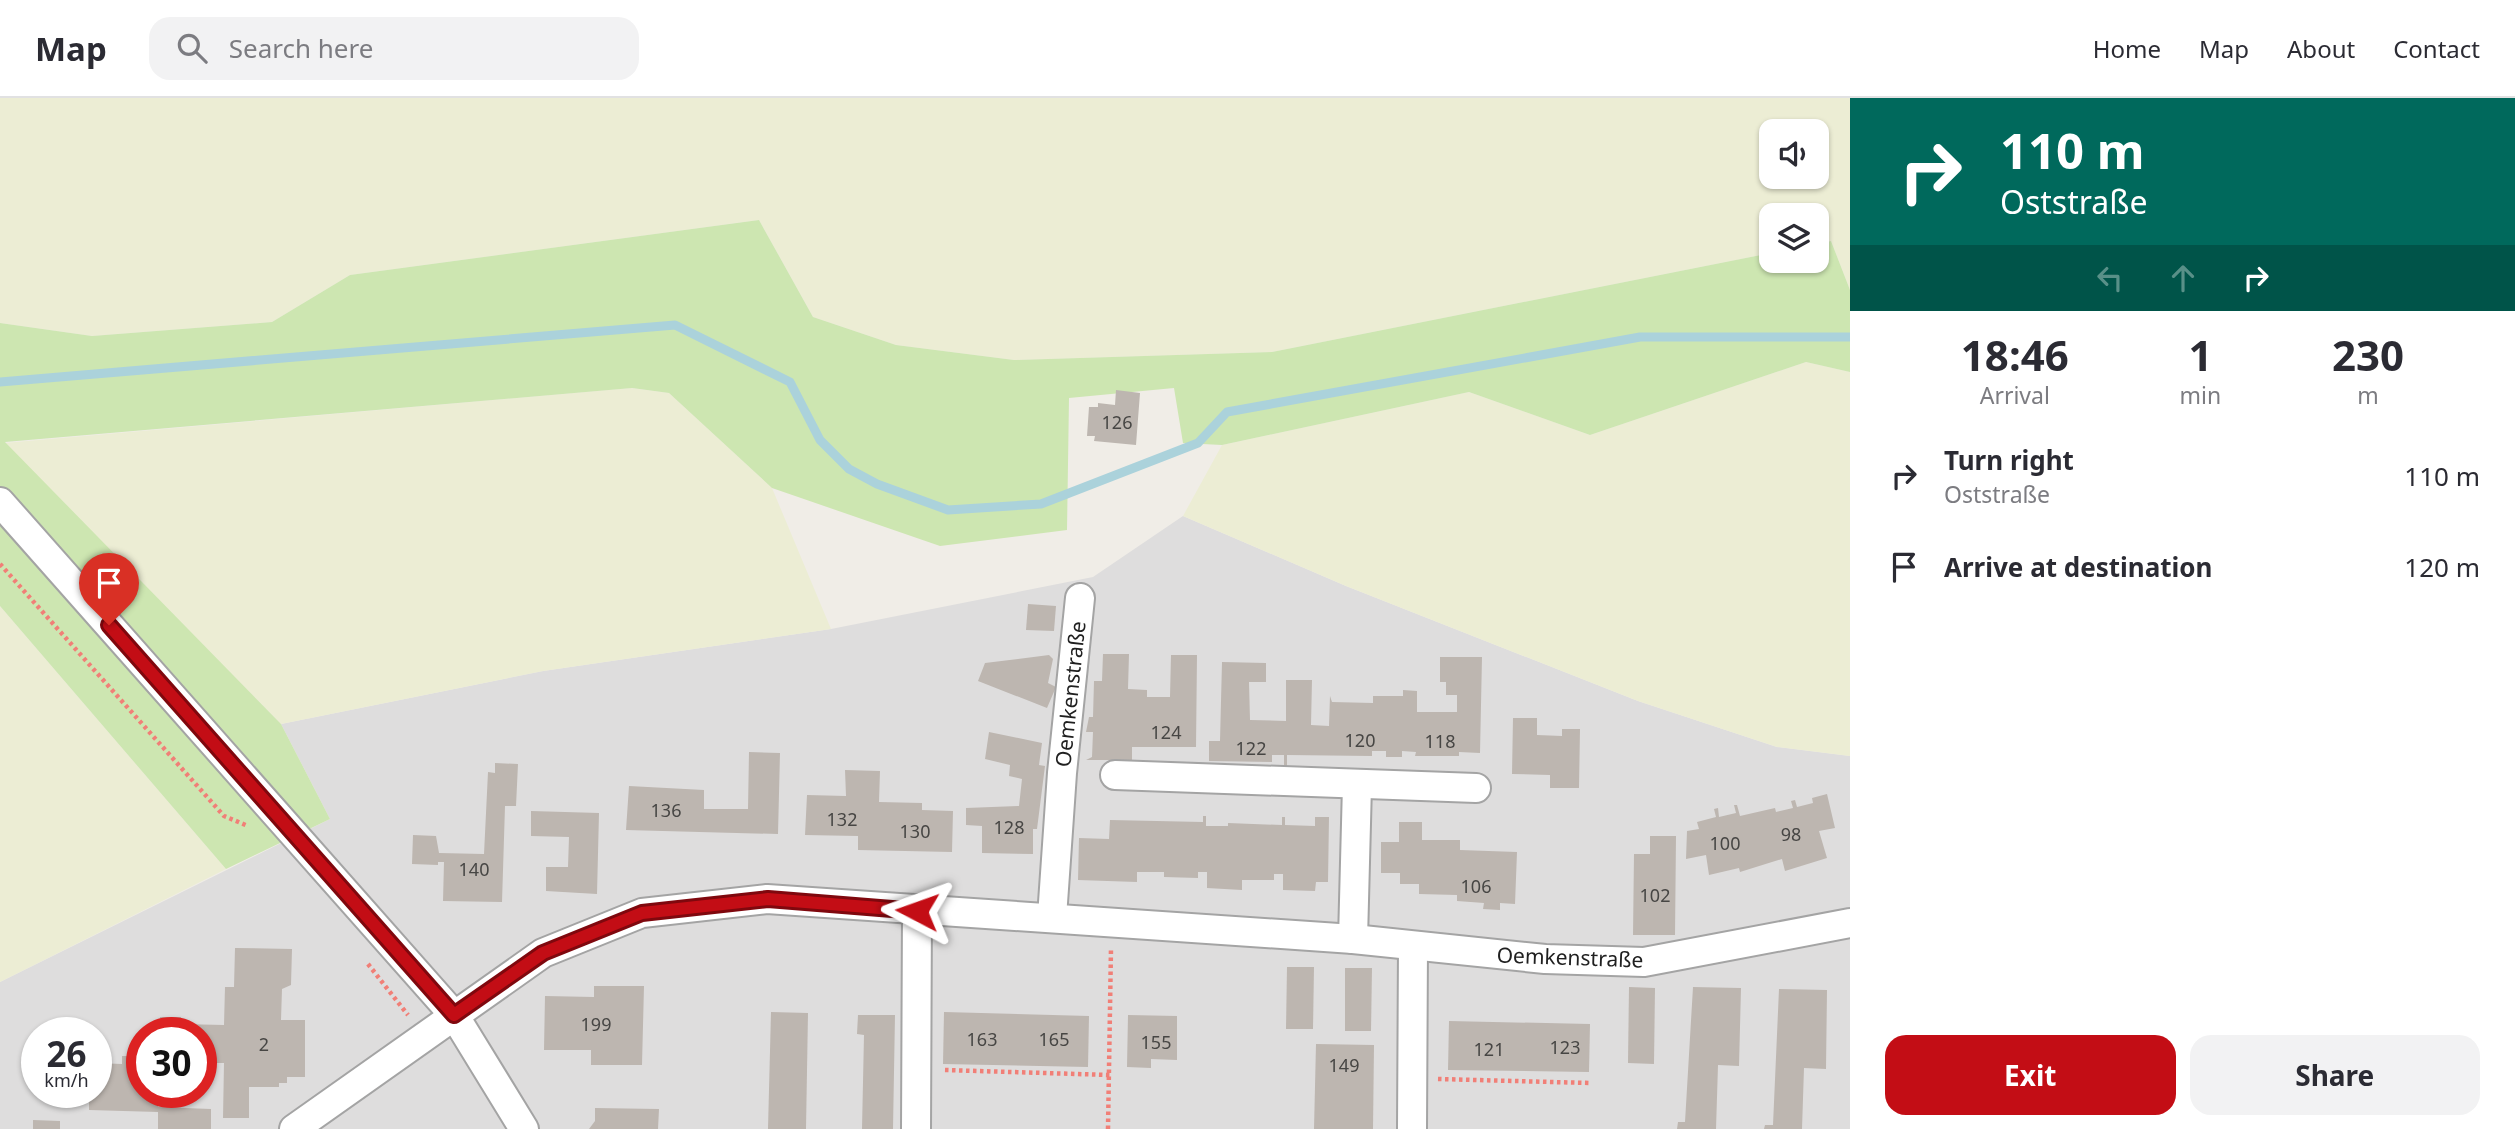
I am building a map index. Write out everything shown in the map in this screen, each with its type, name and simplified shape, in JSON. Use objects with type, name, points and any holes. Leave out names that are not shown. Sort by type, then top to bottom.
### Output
[{"type":"street","points":[[0,502],[454,1015],[524,1129]]},
{"type":"street","name":"Oemkenstraße","points":[[1052,917],[1080,598]]},
{"type":"street","points":[[1115,775],[1476,788]]},
{"type":"street","points":[[1353,939],[1357,785]]},
{"type":"street","name":"Oemkenstraße","points":[[293,1129],[543,953],[642,913],[768,899],[1353,939],[1545,959],[1644,962],[1850,923]]},
{"type":"street","points":[[916,1129],[917,911]]},
{"type":"street","points":[[1412,1129],[1413,946]]},
{"type":"path","points":[[0,564],[224,816],[260,832]]},
{"type":"path","points":[[1108,1129],[1111,922]]},
{"type":"path","points":[[365,961],[426,1036]]},
{"type":"path","points":[[916,1069],[1110,1075]]},
{"type":"path","points":[[1413,1079],[1590,1083]]},
{"type":"shaded area","points":[[1183,516],[1346,586],[1638,701],[1777,747],[1850,756],[1850,1129],[0,1129],[0,982],[330,819],[281,724],[543,671],[831,629],[1093,577]]},
{"type":"green space","points":[[0,98],[1850,98],[1850,290],[1829,241],[1829,203],[1759,203],[1759,255],[1272,352],[1014,360],[896,345],[813,317],[759,220],[350,275],[272,322],[92,336],[0,323]]},
{"type":"green space","points":[[759,220],[813,317],[896,345],[1014,360],[1272,352],[1759,255],[1759,273],[1829,273],[1831,241],[1850,290],[1850,372],[1806,362],[1590,435],[1469,392],[1222,445],[1183,443],[1174,388],[1069,398],[1067,530],[940,546],[772,488],[669,393],[632,388],[5,442],[281,724],[330,819],[226,869],[0,606],[0,323],[92,336],[272,322],[350,275]]},
{"type":"green space","points":[[1806,362],[1850,372],[1850,756],[1777,747],[1638,701],[1346,586],[1183,516],[1222,445],[1469,392],[1590,435]]},
{"type":"green space","points":[[631,388],[669,393],[772,488],[831,629],[543,671],[281,724],[4,443]]},
{"type":"green space","points":[[0,606],[226,869],[0,982]]},
{"type":"building","points":[[1116,390],[1140,393],[1136,445],[1094,441],[1095,436],[1087,436],[1089,407],[1098,407],[1098,403],[1115,405]]},
{"type":"building","points":[[1028,604],[1056,606],[1054,631],[1026,630]]},
{"type":"building","points":[[1103,654],[1129,654],[1128,689],[1147,690],[1147,697],[1170,697],[1171,655],[1197,655],[1196,747],[1132,747],[1132,760],[1086,760],[1092,757],[1093,732],[1086,732],[1089,717],[1093,717],[1094,681],[1102,681]]},
{"type":"building","points":[[1049,655],[1053,659],[1048,683],[1056,687],[1047,708],[978,681],[985,663]]},
{"type":"building","points":[[1440,657],[1482,657],[1480,753],[1415,756],[1416,752],[1402,751],[1402,757],[1386,757],[1386,751],[1372,751],[1372,756],[1287,755],[1287,767],[1284,767],[1284,755],[1272,755],[1272,762],[1209,761],[1209,741],[1220,741],[1222,662],[1266,663],[1266,682],[1249,682],[1250,720],[1286,721],[1286,680],[1312,680],[1311,725],[1329,726],[1330,696],[1332,702],[1373,703],[1373,696],[1403,696],[1403,690],[1417,691],[1417,712],[1457,712],[1457,695],[1446,695],[1446,682],[1440,682]]},
{"type":"building","points":[[1513,718],[1537,718],[1537,735],[1562,736],[1562,729],[1580,729],[1579,788],[1550,788],[1550,775],[1512,774]]},
{"type":"building","points":[[989,732],[1042,743],[1039,765],[1045,766],[1037,829],[1033,829],[1033,854],[982,853],[982,826],[966,825],[966,808],[1019,806],[1022,779],[1009,776],[1010,765],[985,759]]},
{"type":"building","points":[[749,752],[780,753],[778,834],[626,830],[629,786],[704,790],[704,809],[748,809]]},
{"type":"building","points":[[495,763],[518,764],[516,806],[505,806],[502,902],[443,901],[444,862],[438,862],[438,865],[412,864],[413,835],[436,836],[439,853],[484,854],[488,772],[495,773]]},
{"type":"building","points":[[845,770],[880,771],[879,802],[922,803],[922,810],[953,811],[952,852],[858,850],[858,836],[805,835],[807,795],[846,796]]},
{"type":"building","points":[[1827,794],[1835,828],[1819,831],[1827,858],[1785,871],[1782,859],[1740,872],[1739,868],[1709,875],[1706,855],[1686,859],[1687,831],[1699,829],[1697,822],[1716,817],[1714,809],[1718,808],[1719,817],[1736,813],[1734,805],[1737,805],[1740,816],[1775,808],[1776,812],[1793,808],[1791,801],[1795,800],[1797,807],[1813,803],[1812,798]]},
{"type":"building","points":[[531,811],[599,813],[597,894],[546,891],[546,867],[568,867],[569,837],[531,836]]},
{"type":"building","points":[[1203,816],[1206,816],[1206,826],[1228,826],[1228,823],[1282,825],[1282,817],[1285,817],[1285,825],[1315,826],[1315,817],[1329,817],[1328,882],[1316,882],[1315,891],[1283,890],[1283,874],[1274,874],[1274,880],[1242,880],[1242,890],[1207,888],[1207,872],[1198,872],[1198,878],[1164,877],[1164,872],[1137,872],[1137,882],[1078,880],[1079,838],[1109,839],[1110,820],[1203,822]]},
{"type":"building","points":[[1399,822],[1422,822],[1422,840],[1460,840],[1460,850],[1517,852],[1515,904],[1500,903],[1500,910],[1483,909],[1484,903],[1457,901],[1457,895],[1419,894],[1419,884],[1400,884],[1400,873],[1381,873],[1381,842],[1399,842]]},
{"type":"building","points":[[1650,836],[1676,836],[1675,935],[1633,935],[1634,854],[1650,854]]},
{"type":"building","points":[[235,948],[292,949],[291,985],[282,989],[281,1020],[305,1020],[305,1077],[287,1077],[287,1083],[279,1083],[279,1087],[249,1087],[249,1118],[223,1118],[224,1063],[217,1063],[217,1025],[224,1025],[225,987],[234,987]]},
{"type":"building","points":[[1287,967],[1314,967],[1313,1029],[1286,1029]]},
{"type":"building","points":[[1345,968],[1372,968],[1371,1031],[1345,1031]]},
{"type":"building","points":[[594,986],[644,986],[642,1065],[591,1065],[591,1050],[544,1050],[545,996],[594,997]]},
{"type":"building","points":[[1629,987],[1655,988],[1654,1064],[1628,1063]]},
{"type":"building","points":[[1693,987],[1741,988],[1739,1066],[1718,1065],[1716,1129],[1677,1129],[1678,1122],[1685,1122]]},
{"type":"building","points":[[1779,989],[1827,990],[1826,1069],[1804,1068],[1802,1129],[1764,1129],[1765,1125],[1773,1125]]},
{"type":"building","points":[[771,1012],[808,1013],[806,1129],[768,1129]]},
{"type":"building","points":[[944,1012],[1089,1016],[1088,1067],[943,1064]]},
{"type":"building","points":[[858,1015],[895,1015],[893,1129],[862,1129],[864,1035],[857,1034]]},
{"type":"building","points":[[1128,1015],[1177,1016],[1177,1060],[1151,1059],[1151,1068],[1127,1067]]},
{"type":"building","points":[[1449,1021],[1590,1024],[1589,1072],[1448,1070]]},
{"type":"building","points":[[1316,1044],[1374,1045],[1373,1129],[1314,1129]]},
{"type":"building","points":[[122,1056],[126,1056],[126,1108],[211,1109],[211,1129],[158,1129],[158,1112],[89,1110],[112,1108],[112,1064],[122,1064]]},
{"type":"building","points":[[595,1108],[659,1109],[658,1129],[589,1129],[595,1121]]},
{"type":"building","points":[[33,1120],[60,1121],[60,1129],[33,1129]]},
{"type":"waterway","points":[[0,382],[675,325],[790,382],[820,440],[849,469],[877,484],[948,510],[1041,504],[1198,443],[1227,412],[1640,337],[1850,337]]},
{"type":"route","points":[[109,625],[454,1015],[543,953],[642,913],[768,899],[917,911]]}]
